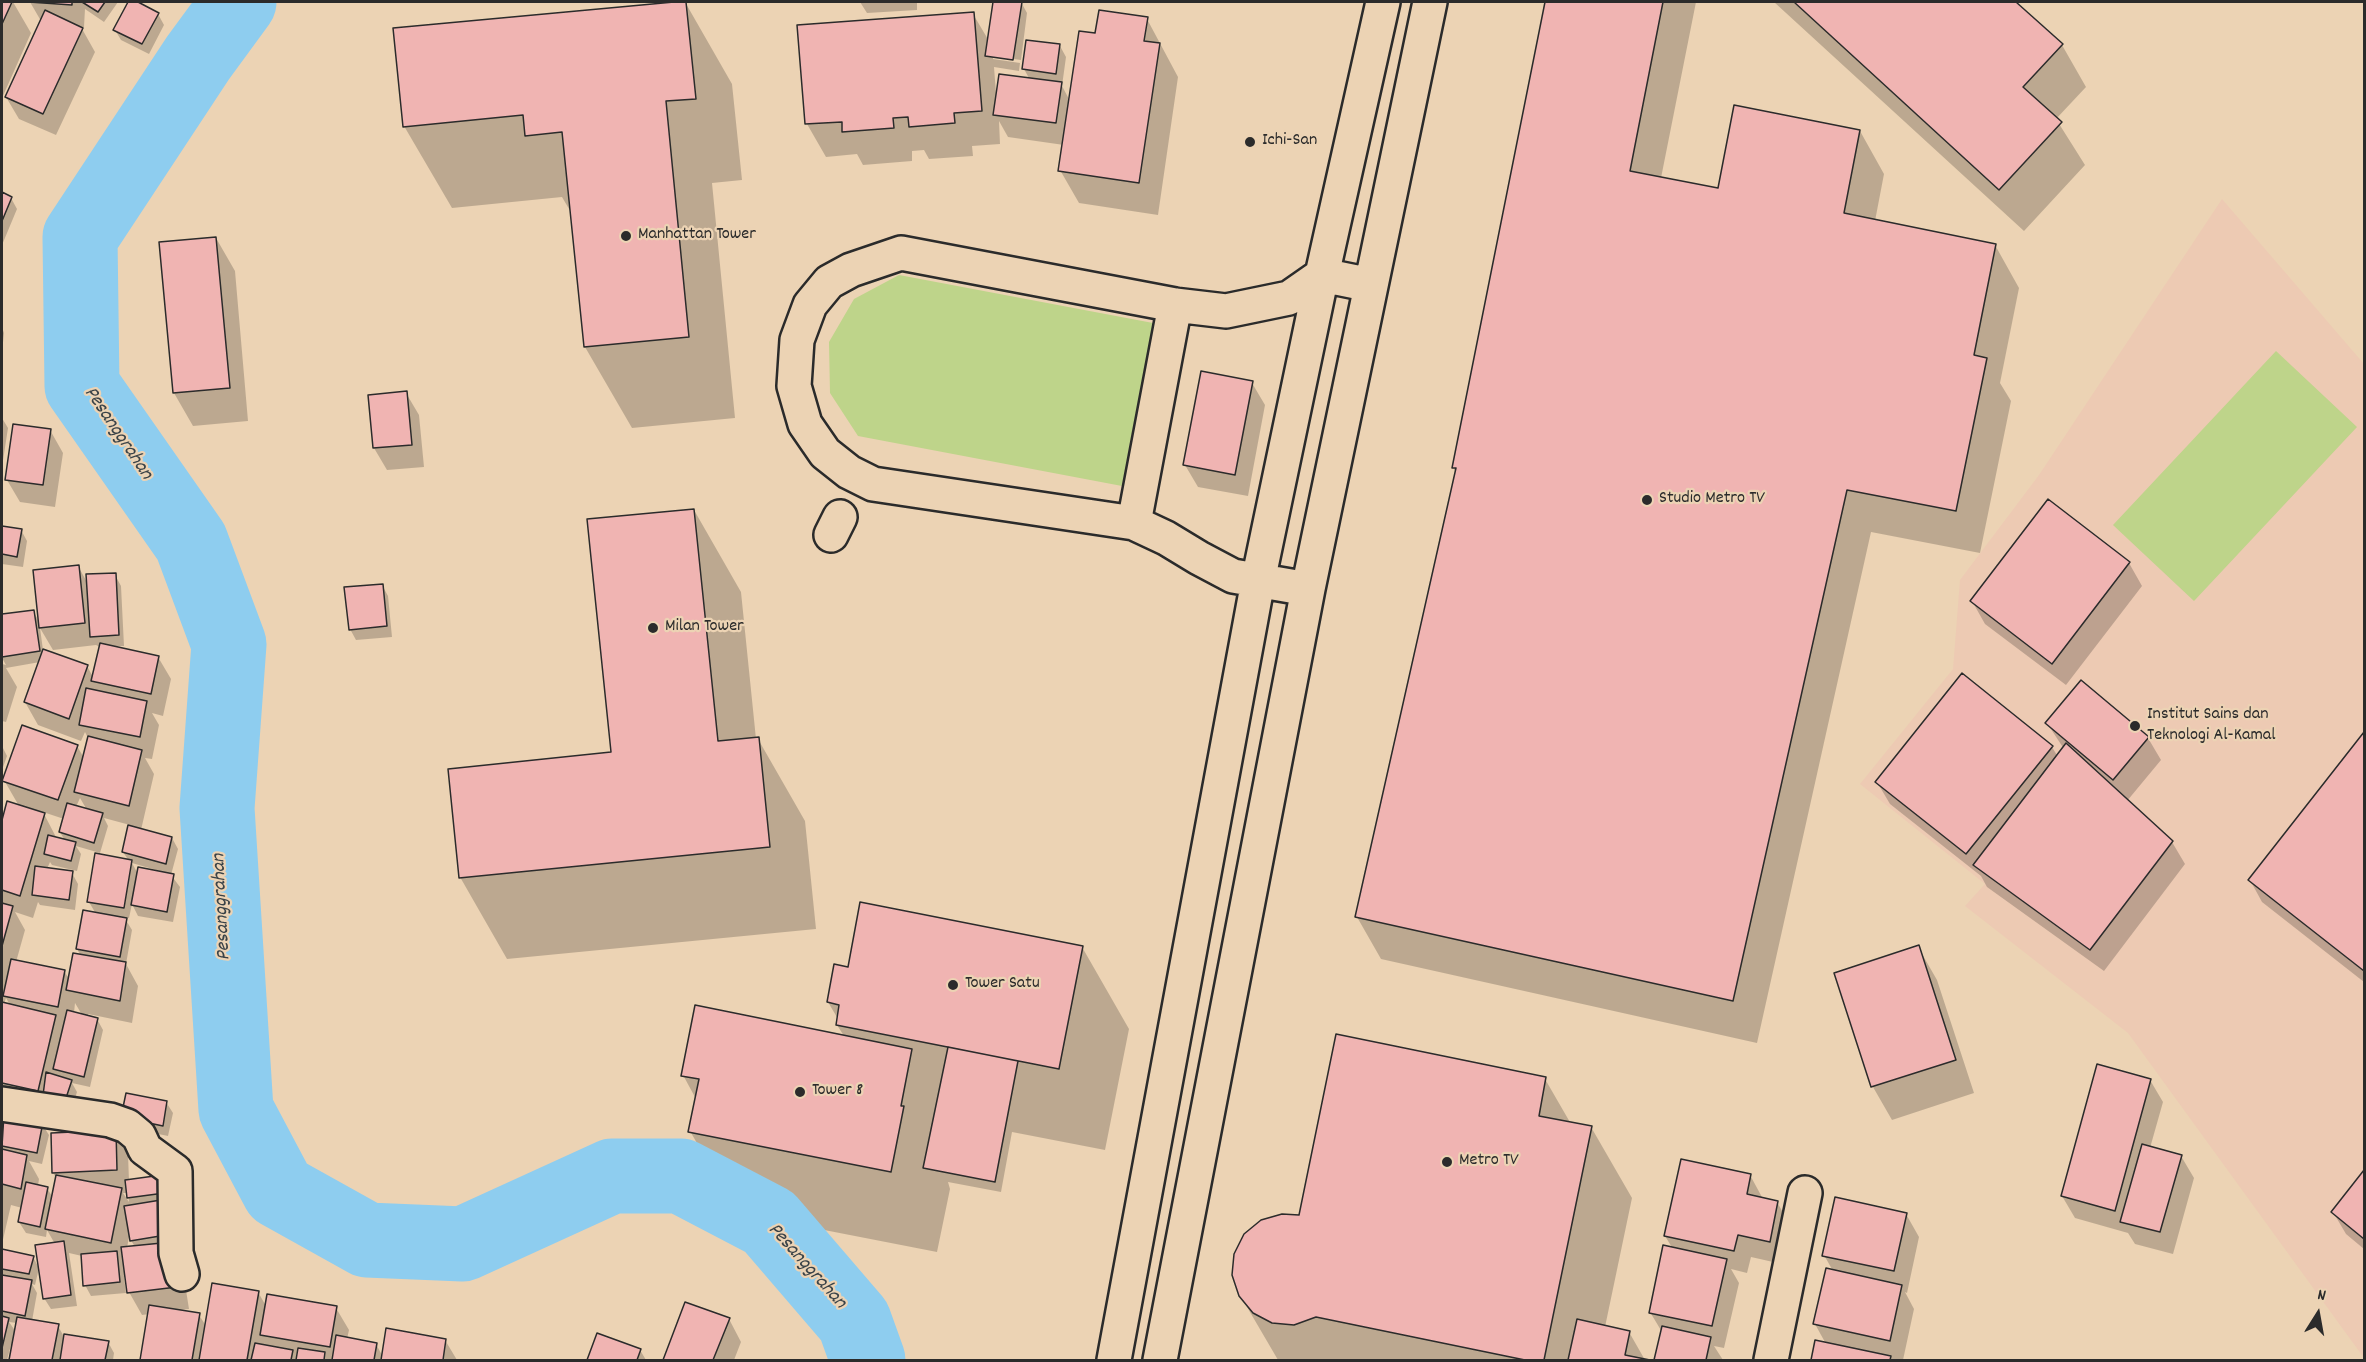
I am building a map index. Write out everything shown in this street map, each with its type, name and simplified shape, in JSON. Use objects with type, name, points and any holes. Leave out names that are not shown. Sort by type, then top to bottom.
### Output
[{"type":"street","points":[[1114,1360],[1258,581],[1322,275],[1383,2]]},
{"type":"street","points":[[1160,1360],[1308,589],[1430,2]]},
{"type":"street","points":[[1308,589],[1233,576],[1166,538],[1134,523],[873,484],[849,472],[825,453],[805,424],[794,386],[797,340],[810,305],[829,282],[851,270],[901,253],[1174,304],[1226,311],[1289,298],[1322,275],[1371,285]]},
{"type":"street","points":[[1134,523],[1174,304]]},
{"type":"street","points":[[2,1104],[110,1120],[128,1126],[139,1136],[145,1149],[175,1171],[176,1253],[182,1274]]},
{"type":"street","points":[[1771,1360],[1805,1193]]},
{"type":"shaded area","name":"Institut Sains dan Teknologi Al-Kamal","points":[[2222,199],[2364,364],[2364,1358],[2128,1033],[1965,906],[1985,884],[1860,784],[1953,669],[1960,580],[2039,475]]},
{"type":"green space","points":[[899,275],[1153,323],[1122,486],[858,436],[830,393],[829,342],[854,299]]},
{"type":"green space","points":[[2276,351],[2357,427],[2194,601],[2113,525]]},
{"type":"building","points":[[2,2],[12,2],[2,24]]},
{"type":"building","points":[[29,2],[72,2],[72,5]]},
{"type":"building","points":[[82,2],[105,2],[98,12]]},
{"type":"building","points":[[128,2],[138,2],[159,13],[142,44],[113,30]]},
{"type":"building","name":"Manhattan Tower","points":[[686,2],[696,99],[666,101],[689,337],[584,347],[562,132],[525,136],[523,115],[403,127],[393,28]]},
{"type":"building","points":[[993,2],[1022,2],[1013,60],[985,56]]},
{"type":"building","name":"Studio Metro TV","points":[[1545,2],[1663,2],[1630,171],[1718,188],[1734,105],[1860,130],[1844,213],[1996,244],[1974,355],[1987,358],[1956,511],[1847,490],[1733,1001],[1355,917],[1456,468],[1452,468]]},
{"type":"building","points":[[1794,2],[2016,2],[2063,44],[2023,87],[2062,122],[1999,190]]},
{"type":"building","points":[[45,10],[83,28],[43,114],[5,97]]},
{"type":"building","points":[[1099,10],[1148,17],[1144,41],[1160,43],[1139,183],[1058,171],[1079,31],[1095,33]]},
{"type":"building","points":[[974,12],[982,111],[954,113],[955,123],[909,127],[908,117],[893,118],[894,128],[842,132],[842,122],[805,124],[797,25]]},
{"type":"building","points":[[1026,40],[1060,44],[1056,74],[1022,69]]},
{"type":"building","points":[[999,74],[1062,82],[1056,123],[993,115]]},
{"type":"building","points":[[2,192],[12,197],[2,221]]},
{"type":"building","points":[[216,237],[230,388],[173,393],[159,242]]},
{"type":"building","points":[[1201,371],[1253,381],[1235,475],[1183,465]]},
{"type":"building","points":[[407,391],[412,445],[373,448],[368,395]]},
{"type":"building","points":[[13,424],[51,429],[43,485],[5,480]]},
{"type":"building","points":[[2048,499],[2130,562],[2052,664],[1970,601]]},
{"type":"building","name":"Milan Tower","points":[[694,509],[718,741],[759,737],[770,847],[459,878],[448,769],[611,752],[587,519]]},
{"type":"building","points":[[2,526],[22,529],[17,557],[2,554]]},
{"type":"building","points":[[79,565],[85,623],[39,628],[33,570]]},
{"type":"building","points":[[116,573],[119,635],[90,637],[86,574]]},
{"type":"building","points":[[383,584],[387,626],[349,630],[344,587]]},
{"type":"building","points":[[34,610],[40,651],[2,657],[2,614]]},
{"type":"building","points":[[100,643],[159,656],[151,694],[91,681]]},
{"type":"building","points":[[43,649],[88,665],[69,719],[24,702]]},
{"type":"building","points":[[1962,673],[2053,746],[1966,854],[1875,782]]},
{"type":"building","points":[[2081,680],[2149,737],[2113,780],[2045,723]]},
{"type":"building","points":[[86,688],[147,701],[140,737],[79,725]]},
{"type":"building","points":[[22,725],[78,745],[58,800],[2,781]]},
{"type":"building","points":[[2364,732],[2364,971],[2248,880]]},
{"type":"building","points":[[88,736],[142,750],[129,806],[74,792]]},
{"type":"building","points":[[2066,743],[2173,841],[2090,950],[1973,865]]},
{"type":"building","points":[[7,801],[45,813],[20,896],[2,890],[2,820]]},
{"type":"building","points":[[67,803],[103,813],[94,843],[59,832]]},
{"type":"building","points":[[128,825],[172,837],[166,864],[122,852]]},
{"type":"building","points":[[48,835],[76,842],[71,861],[44,854]]},
{"type":"building","points":[[95,853],[132,860],[124,908],[87,902]]},
{"type":"building","points":[[35,866],[73,871],[69,900],[32,895]]},
{"type":"building","points":[[138,867],[174,874],[167,912],[131,905]]},
{"type":"building","name":"Tower Satu","points":[[860,902],[1083,946],[1059,1069],[836,1025],[839,1005],[827,1002],[834,964],[848,967]]},
{"type":"building","points":[[2,903],[13,906],[2,946]]},
{"type":"building","points":[[83,910],[127,918],[120,957],[76,949]]},
{"type":"building","points":[[1919,945],[1956,1060],[1871,1087],[1834,973]]},
{"type":"building","points":[[73,953],[126,962],[120,1001],[66,990]]},
{"type":"building","points":[[11,959],[65,970],[58,1007],[3,996]]},
{"type":"building","points":[[2,1002],[56,1015],[38,1091],[2,1083]]},
{"type":"building","name":"Tower 8","points":[[695,1005],[912,1049],[891,1172],[688,1132],[699,1079],[681,1076]]},
{"type":"building","points":[[67,1010],[98,1018],[84,1077],[53,1069]]},
{"type":"building","name":"Metro TV","points":[[1336,1034],[1546,1077],[1539,1116],[1592,1126],[1544,1360],[1525,1360],[1316,1317],[1294,1325],[1272,1323],[1253,1313],[1239,1296],[1232,1275],[1234,1254],[1244,1234],[1261,1220],[1282,1214],[1299,1215]]},
{"type":"building","points":[[948,1047],[1018,1061],[995,1182],[923,1168]]},
{"type":"building","points":[[2097,1064],[2151,1079],[2115,1211],[2061,1196]]},
{"type":"building","points":[[46,1072],[72,1080],[63,1107],[42,1103]]},
{"type":"building","points":[[126,1093],[167,1101],[163,1126],[121,1117]]},
{"type":"building","points":[[4,1114],[43,1122],[37,1153],[2,1146]]},
{"type":"building","points":[[116,1130],[117,1170],[52,1173],[51,1133]]},
{"type":"building","points":[[2142,1144],[2182,1155],[2160,1232],[2120,1222]]},
{"type":"building","points":[[2,1149],[27,1155],[21,1189],[2,1184]]},
{"type":"building","points":[[1681,1159],[1751,1174],[1747,1194],[1778,1201],[1770,1242],[1738,1235],[1734,1251],[1664,1236]]},
{"type":"building","points":[[2364,1170],[2364,1239],[2331,1212]]},
{"type":"building","points":[[169,1174],[172,1192],[127,1198],[125,1180]]},
{"type":"building","points":[[56,1175],[122,1188],[111,1243],[45,1229]]},
{"type":"building","points":[[26,1182],[48,1187],[40,1227],[18,1222]]},
{"type":"building","points":[[1835,1197],[1907,1213],[1894,1271],[1822,1256]]},
{"type":"building","points":[[167,1199],[172,1234],[130,1241],[124,1206]]},
{"type":"building","points":[[64,1241],[71,1295],[43,1299],[35,1245]]},
{"type":"building","points":[[172,1242],[177,1287],[127,1293],[121,1247]]},
{"type":"building","points":[[1663,1245],[1727,1259],[1712,1326],[1649,1313]]},
{"type":"building","points":[[2,1249],[34,1256],[29,1274],[2,1269]]},
{"type":"building","points":[[117,1251],[120,1282],[83,1286],[81,1254]]},
{"type":"building","points":[[1826,1268],[1902,1285],[1890,1341],[1813,1324]]},
{"type":"building","points":[[2,1275],[32,1280],[25,1316],[2,1311]]},
{"type":"building","points":[[212,1283],[259,1291],[247,1360],[199,1360]]},
{"type":"building","points":[[267,1294],[337,1306],[330,1347],[260,1335]]},
{"type":"building","points":[[685,1302],[730,1318],[713,1360],[663,1360]]},
{"type":"building","points":[[149,1305],[200,1313],[192,1360],[140,1360]]},
{"type":"building","points":[[2,1316],[9,1318],[2,1348]]},
{"type":"building","points":[[17,1317],[59,1324],[52,1360],[9,1360]]},
{"type":"building","points":[[1577,1319],[1630,1331],[1625,1355],[1650,1360],[1568,1360]]},
{"type":"building","points":[[1662,1326],[1711,1337],[1706,1360],[1654,1360]]},
{"type":"building","points":[[386,1328],[446,1339],[443,1360],[381,1360]]},
{"type":"building","points":[[597,1333],[641,1349],[637,1360],[587,1360]]},
{"type":"building","points":[[64,1334],[109,1341],[105,1360],[60,1360]]},
{"type":"building","points":[[336,1335],[377,1343],[374,1360],[332,1360]]},
{"type":"building","points":[[1815,1340],[1891,1356],[1890,1360],[1811,1360]]},
{"type":"building","points":[[255,1343],[293,1350],[291,1360],[251,1360]]},
{"type":"building","points":[[298,1348],[325,1352],[324,1360],[296,1360]]},
{"type":"waterway","name":"Pesanggrahan","points":[[239,2],[198,58],[80,237],[82,386],[191,542],[229,644],[217,808],[236,1110],[279,1191],[367,1240],[463,1244],[612,1176],[681,1176],[769,1222],[854,1321],[868,1360]]},
{"type":"place","name":"Ichi-San","points":[[1250,142]]},
{"type":"place","name":"Manhattan Tower","points":[[626,236]]},
{"type":"place","name":"Studio Metro TV","points":[[1647,500]]},
{"type":"place","name":"Milan Tower","points":[[653,628]]},
{"type":"place","name":"Institut Sains dan Teknologi Al-Kamal","points":[[2135,726]]},
{"type":"place","name":"Tower Satu","points":[[953,985]]},
{"type":"place","name":"Tower 8","points":[[800,1092]]},
{"type":"place","name":"Metro TV","points":[[1447,1162]]}]
